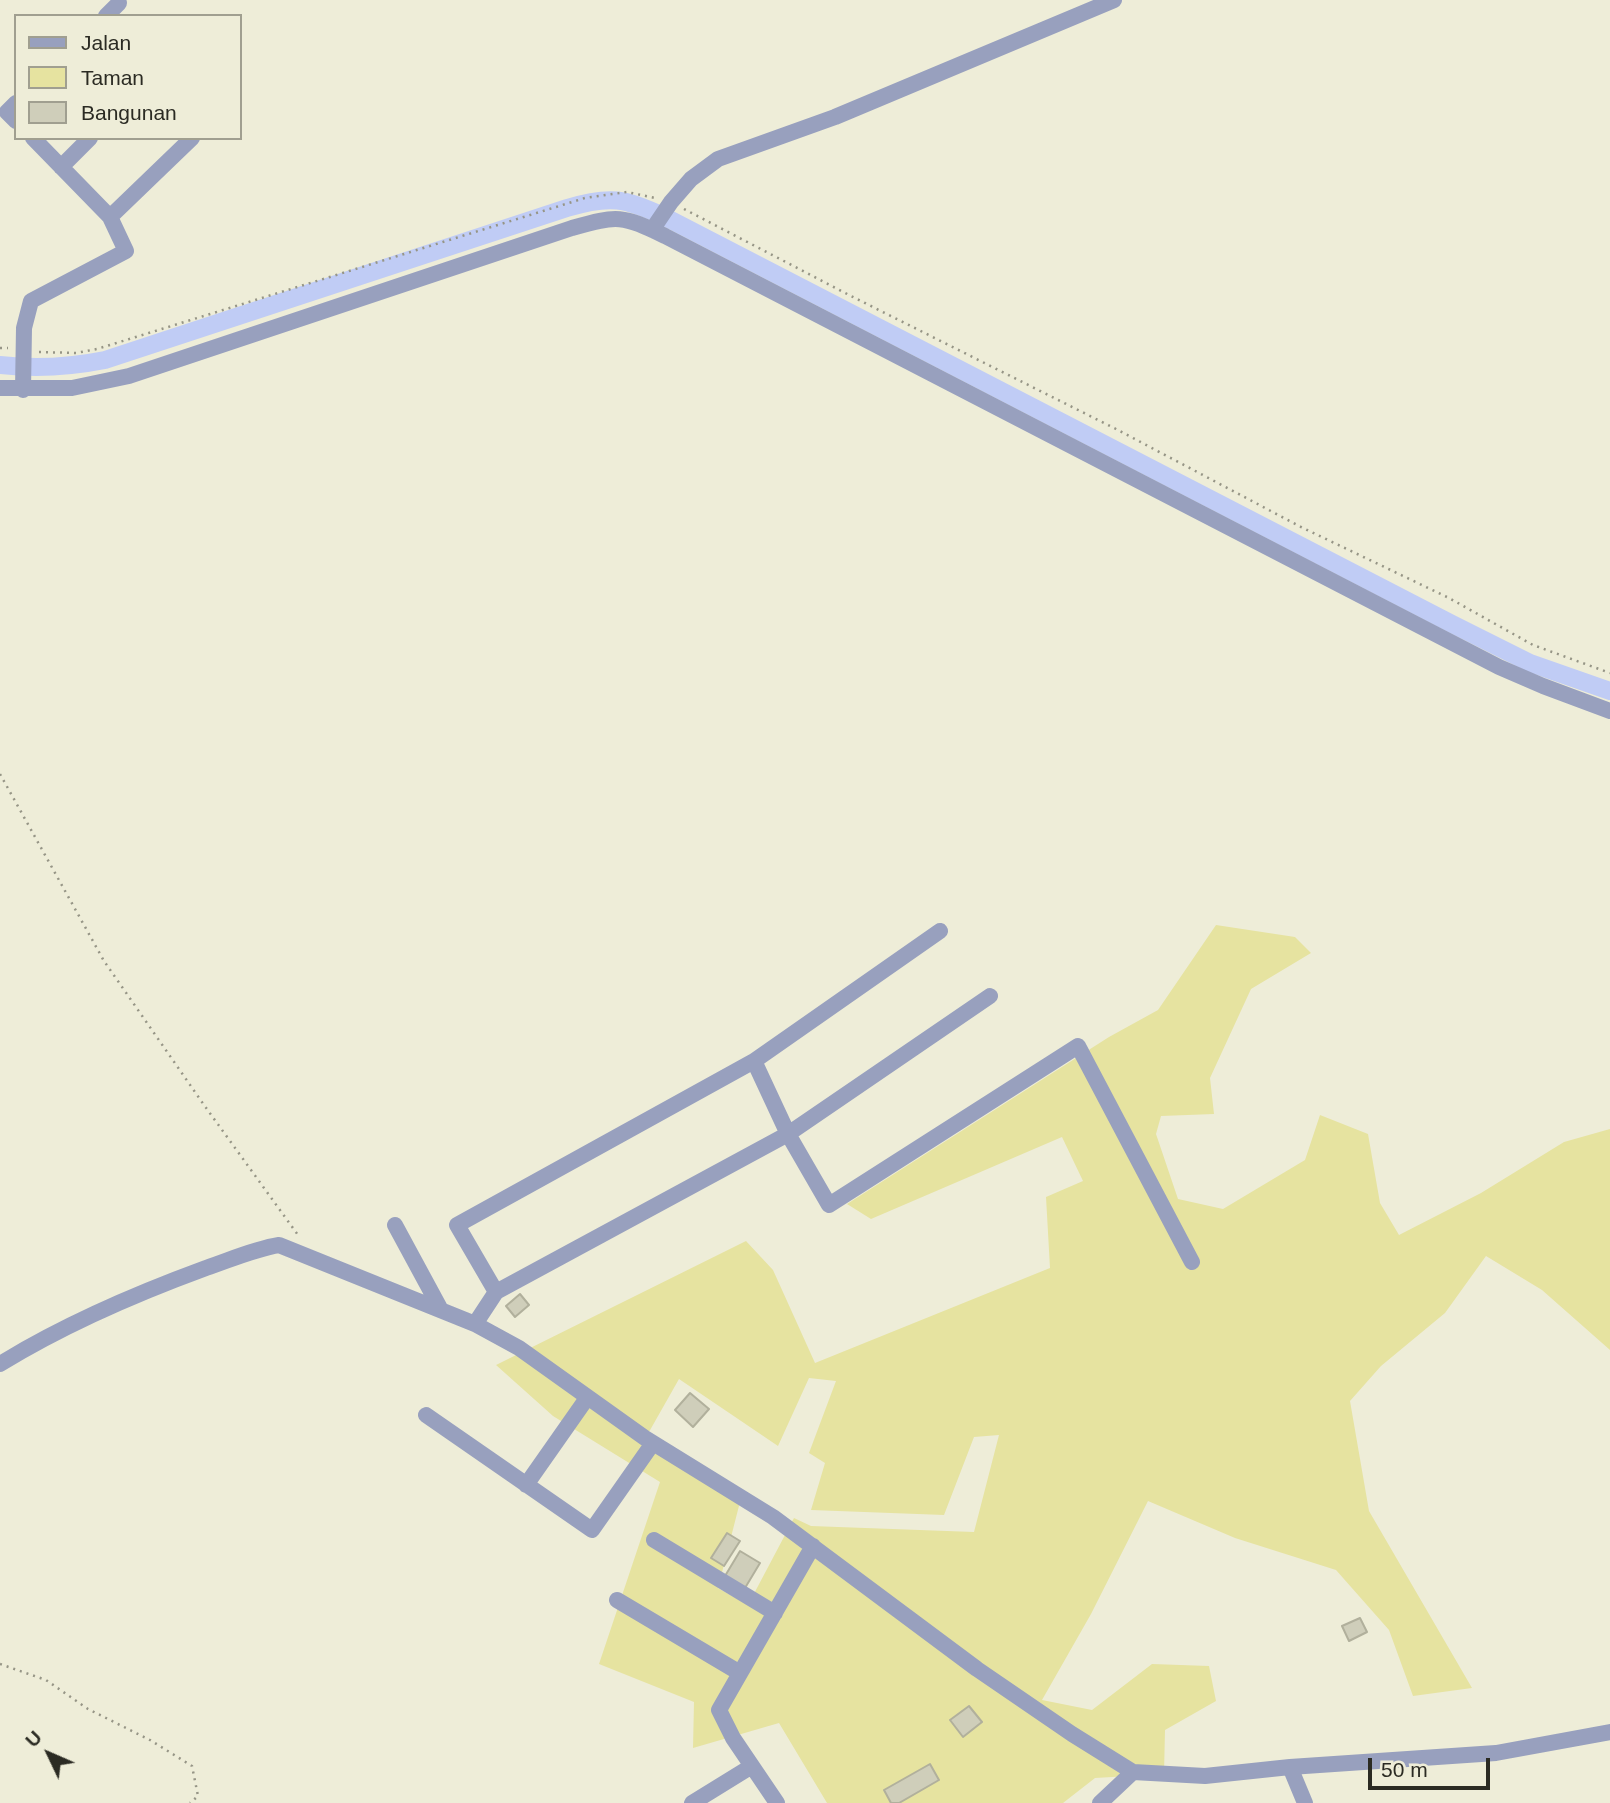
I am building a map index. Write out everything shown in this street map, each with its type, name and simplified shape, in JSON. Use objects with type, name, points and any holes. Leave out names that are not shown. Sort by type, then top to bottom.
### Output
[{"type":"street","points":[[655,225],[669,204],[700,170],[718,159],[835,117],[1113,1]]},
{"type":"street","points":[[108,14],[119,3]]},
{"type":"street","points":[[14,105],[7,112],[14,119]]},
{"type":"street","points":[[0,388],[23,369],[24,327],[31,301],[126,251],[110,217],[35,140]]},
{"type":"street","points":[[61,167],[88,140]]},
{"type":"street","points":[[110,217],[190,140]]},
{"type":"street","points":[[23,369],[72,388],[129,376],[603,219],[621,218],[655,225],[1487,661],[1533,683],[1610,711]]},
{"type":"street","points":[[496,1292],[457,1226],[754,1061],[940,931]]},
{"type":"street","points":[[475,1324],[496,1292],[788,1134],[990,996]]},
{"type":"street","points":[[754,1061],[788,1134],[829,1205],[1078,1046],[1192,1262]]},
{"type":"street","points":[[395,1225],[441,1310]]},
{"type":"street","points":[[0,1364],[92,1313],[195,1272],[279,1245],[475,1324],[528,1354],[653,1443],[773,1517],[977,1670],[1133,1772],[1205,1776],[1290,1767],[1496,1753],[1610,1732]]},
{"type":"street","points":[[526,1485],[587,1398]]},
{"type":"street","points":[[426,1415],[592,1530],[653,1443]]},
{"type":"street","points":[[654,1540],[775,1613]]},
{"type":"street","points":[[777,1803],[733,1738],[719,1710],[813,1546]]},
{"type":"street","points":[[617,1600],[740,1673]]},
{"type":"street","points":[[692,1803],[752,1766]]},
{"type":"street","points":[[1290,1767],[1305,1803]]},
{"type":"street","points":[[1100,1803],[1133,1772]]},
{"type":"path","points":[[0,348],[23,369],[51,354],[97,349],[585,198],[627,192],[669,204],[1116,429],[1301,527],[1449,598],[1533,645],[1610,673]]},
{"type":"path","points":[[0,774],[104,961],[300,1238]]},
{"type":"path","points":[[0,1664],[46,1680],[88,1710],[150,1740],[192,1766],[198,1796],[190,1803]]},
{"type":"green space","points":[[1216,925],[1295,937],[1311,953],[1251,989],[1210,1078],[1214,1114],[1161,1116],[1156,1134],[1178,1199],[1223,1209],[1305,1160],[1320,1115],[1368,1134],[1380,1203],[1399,1235],[1481,1193],[1564,1142],[1610,1129],[1610,1350],[1542,1290],[1486,1256],[1445,1313],[1381,1366],[1350,1401],[1369,1511],[1472,1688],[1413,1696],[1389,1630],[1336,1570],[1235,1538],[1148,1501],[1091,1614],[1042,1700],[1092,1710],[1152,1664],[1209,1666],[1216,1701],[1165,1730],[1164,1774],[1095,1778],[1063,1803],[827,1803],[779,1723],[693,1748],[694,1702],[599,1664],[660,1482],[553,1416],[496,1365],[746,1241],[773,1270],[815,1363],[1050,1268],[1046,1197],[1083,1181],[1062,1137],[871,1219],[847,1204],[1109,1037],[1158,1010]],"holes":[[[809,1378],[836,1381],[809,1453],[825,1463],[811,1510],[944,1515],[974,1437],[999,1435],[974,1532],[811,1526],[794,1518],[748,1605],[718,1588],[741,1498],[645,1439],[679,1379],[778,1446]]]},
{"type":"building","points":[[520,1294],[529,1305],[515,1317],[506,1306]]},
{"type":"building","points":[[690,1393],[709,1409],[693,1427],[675,1410]]},
{"type":"building","points":[[727,1533],[740,1541],[724,1566],[711,1558]]},
{"type":"building","points":[[740,1551],[760,1563],[742,1593],[722,1581]]},
{"type":"building","points":[[1360,1618],[1367,1632],[1349,1641],[1342,1626]]},
{"type":"building","points":[[969,1706],[982,1722],[963,1737],[950,1720]]},
{"type":"building","points":[[930,1764],[939,1780],[899,1803],[891,1803],[884,1790]]},
{"type":"waterway","points":[[0,365],[53,367],[105,360],[567,208],[595,201],[628,202],[665,217],[1530,663],[1610,691]]}]
